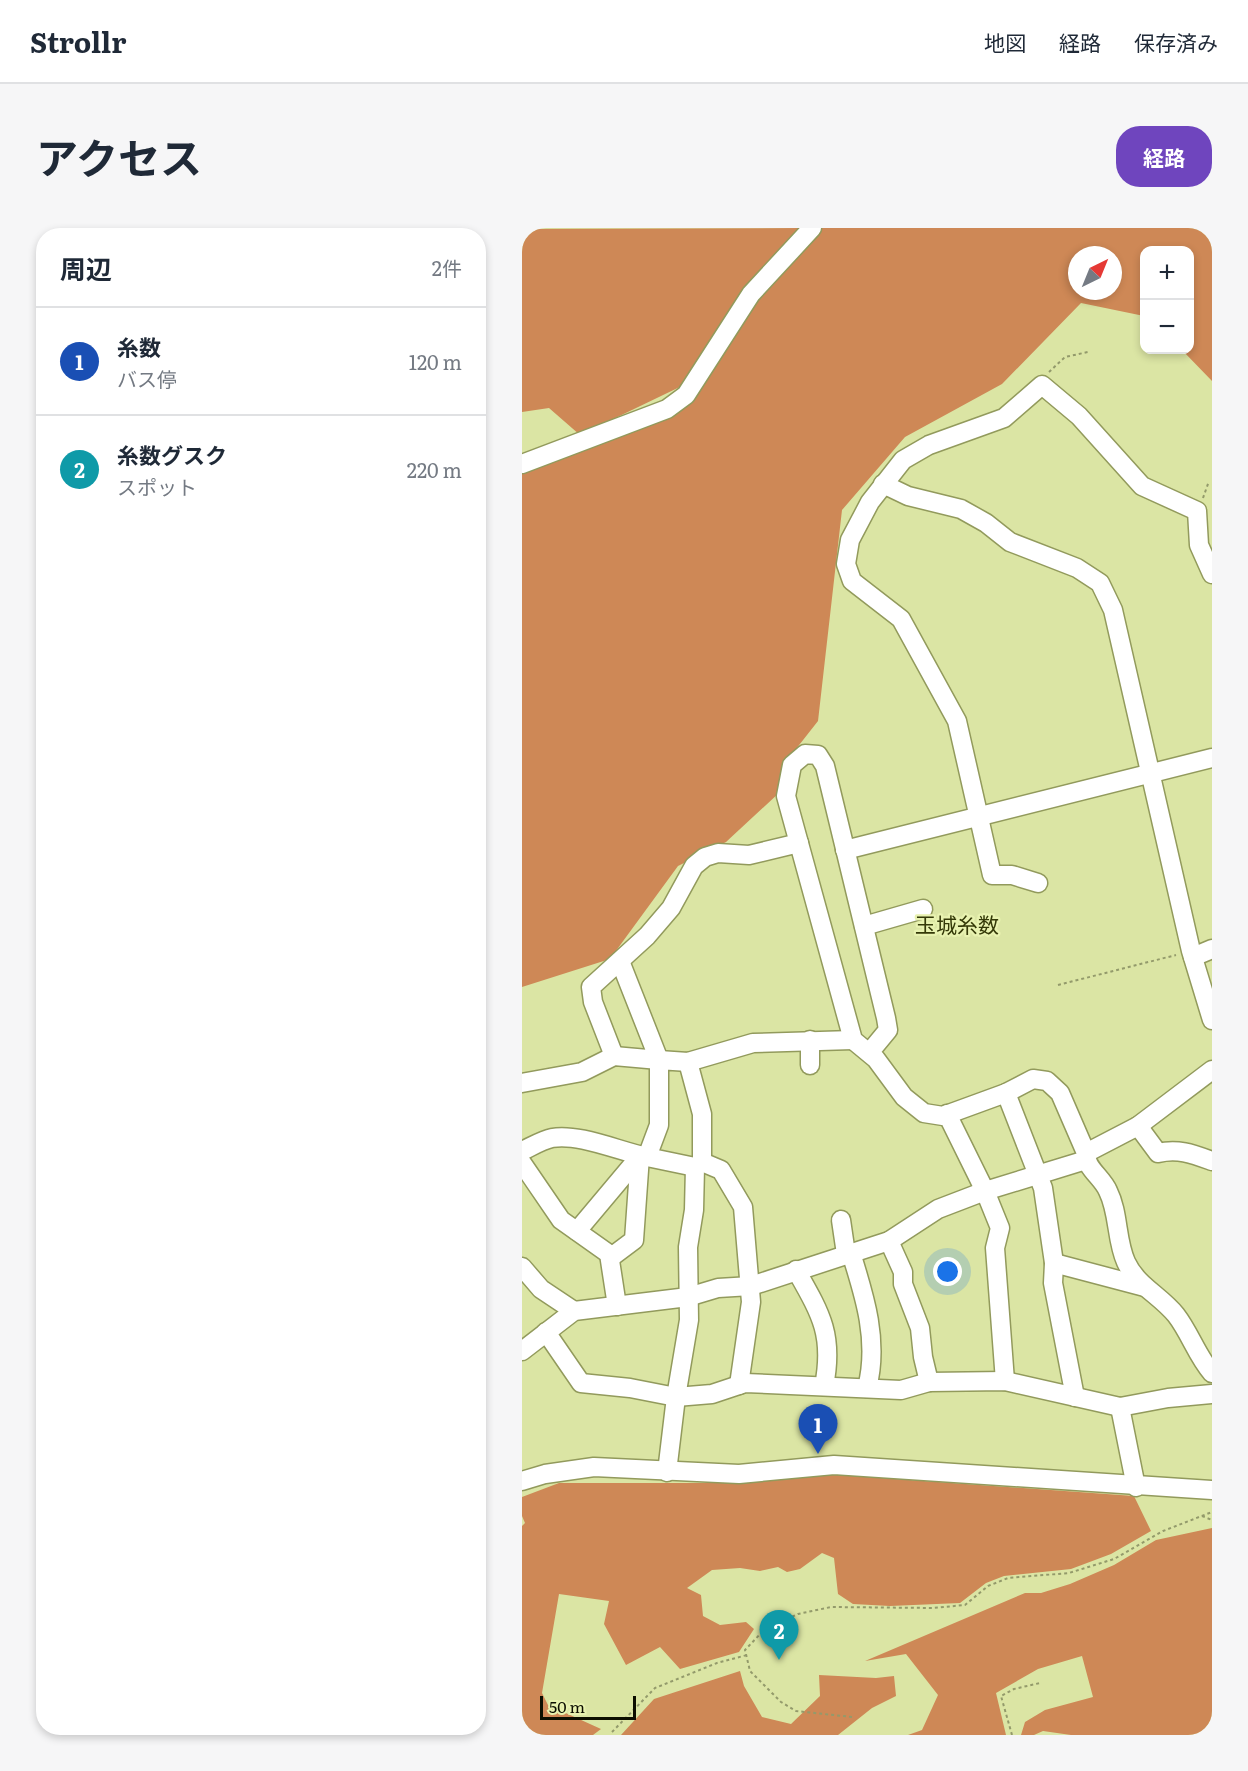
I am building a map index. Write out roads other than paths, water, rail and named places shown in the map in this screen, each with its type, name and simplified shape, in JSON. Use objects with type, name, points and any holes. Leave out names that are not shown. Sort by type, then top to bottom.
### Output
[{"type":"street","points":[[522,464],[667,409],[686,395],[751,294],[812,228]]},
{"type":"street","points":[[1038,883],[1012,874],[992,875],[957,721],[901,619],[852,581],[846,564],[850,540],[883,483],[903,460],[929,445],[1004,418],[1042,385],[1079,416],[1142,486],[1197,511],[1199,545],[1212,574]]},
{"type":"street","points":[[883,483],[908,496],[961,509],[986,523],[1010,542],[1077,568],[1100,584],[1113,610],[1192,954],[1212,1020]]},
{"type":"street","points":[[869,1053],[888,1030],[825,766],[818,755],[805,754],[792,765],[786,796],[853,1040],[869,1053],[904,1097],[924,1113],[947,1114],[1006,1093],[1033,1079],[1047,1081],[1060,1093],[1086,1156],[1108,1189],[1116,1213],[1124,1260],[1132,1275],[1176,1315],[1212,1373]]},
{"type":"street","points":[[845,850],[1212,758]]},
{"type":"street","points":[[614,1056],[593,1002],[591,987],[647,936],[671,908],[694,866],[705,857],[718,853],[749,855],[799,843]]},
{"type":"street","points":[[864,926],[923,909]]},
{"type":"street","points":[[1192,954],[1212,949]]},
{"type":"street","points":[[577,1231],[643,1156],[659,1125],[659,1060],[620,961]]},
{"type":"street","points":[[810,1040],[810,1065]]},
{"type":"street","points":[[522,1083],[582,1072],[614,1056],[688,1062],[753,1042],[853,1040]]},
{"type":"street","points":[[668,1472],[676,1397],[689,1320],[688,1247],[699,1164],[702,1114],[688,1062]]},
{"type":"street","points":[[523,1349],[574,1311],[688,1297],[718,1288],[751,1286],[889,1241],[938,1209],[985,1191],[1039,1175],[1086,1156],[1138,1126],[1212,1070]]},
{"type":"street","points":[[1006,1093],[1039,1175],[1054,1263],[1053,1283],[1075,1397]]},
{"type":"street","points":[[947,1114],[985,1191],[1000,1228],[995,1248],[1005,1381]]},
{"type":"street","points":[[1138,1126],[1158,1154],[1170,1150],[1192,1153],[1212,1161]]},
{"type":"street","points":[[522,1151],[550,1138],[580,1138],[609,1149],[699,1164],[721,1170],[743,1207],[751,1286],[750,1322],[739,1385]]},
{"type":"street","points":[[610,1258],[634,1240],[643,1156]]},
{"type":"street","points":[[522,1163],[561,1220],[609,1254],[617,1306]]},
{"type":"street","points":[[841,1220],[848,1253],[865,1297],[872,1347],[867,1388]]},
{"type":"street","points":[[889,1241],[903,1272],[903,1284],[920,1328],[923,1357],[929,1382]]},
{"type":"street","points":[[1054,1263],[1145,1287]]},
{"type":"street","points":[[522,1267],[541,1289],[574,1311]]},
{"type":"street","points":[[796,1270],[826,1329],[828,1364],[824,1386]]},
{"type":"street","points":[[546,1332],[580,1383],[630,1388],[676,1397],[712,1394],[739,1385],[901,1390],[929,1382],[1005,1381],[1120,1407],[1168,1398],[1212,1394]]},
{"type":"street","points":[[1120,1407],[1136,1487]]},
{"type":"street","points":[[522,1481],[545,1474],[594,1467],[739,1474],[834,1465],[1136,1487],[1212,1490]]},
{"type":"place","name":"糸数","points":[[818,1454]]},
{"type":"place","name":"糸数グスク","points":[[779,1660]]},
{"type":"district","name":"玉城糸数","points":[[957,926]]}]
